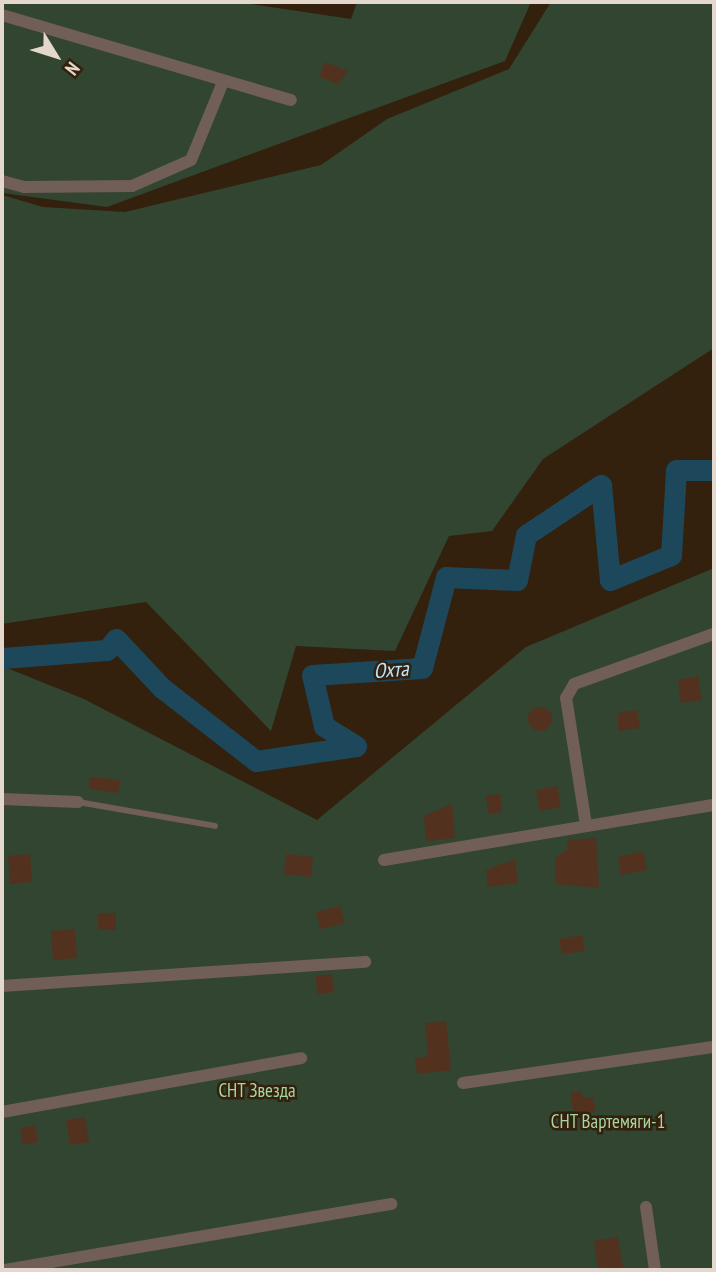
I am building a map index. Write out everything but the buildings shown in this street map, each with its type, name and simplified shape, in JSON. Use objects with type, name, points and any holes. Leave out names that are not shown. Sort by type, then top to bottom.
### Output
[{"type":"street","points":[[2,15],[291,100]]},
{"type":"street","points":[[2,181],[24,187],[132,186],[191,160],[223,82]]},
{"type":"street","points":[[586,825],[566,698],[575,684],[714,634]]},
{"type":"street","points":[[2,799],[79,802]]},
{"type":"street","points":[[384,860],[714,805]]},
{"type":"street","points":[[2,986],[365,962]]},
{"type":"street","points":[[463,1083],[714,1047]]},
{"type":"street","points":[[2,1112],[301,1058]]},
{"type":"street","points":[[5,1270],[391,1204]]},
{"type":"street","points":[[646,1207],[655,1270]]},
{"type":"lane","points":[[79,802],[215,826]]},
{"type":"green space","points":[[2,2],[237,2],[351,19],[357,2],[531,2],[505,61],[107,207],[2,193]]},
{"type":"green space","points":[[551,2],[714,2],[714,348],[543,459],[492,531],[449,536],[395,651],[296,646],[271,731],[146,602],[2,624],[2,195],[43,207],[125,212],[321,165],[387,119],[509,69]]},
{"type":"green space","points":[[714,568],[714,1270],[2,1270],[2,666],[84,699],[317,820],[526,647]]},
{"type":"waterway","name":"Охта","points":[[2,658],[107,650],[116,639],[162,688],[256,761],[356,746],[324,726],[312,675],[422,668],[446,577],[517,580],[526,535],[601,485],[610,580],[671,555],[676,470],[714,470]]},
{"type":"park label","name":"СНТ Звезда","points":[[257,1091]]},
{"type":"park label","name":"СНТ Вартемяги-1","points":[[608,1122]]}]
